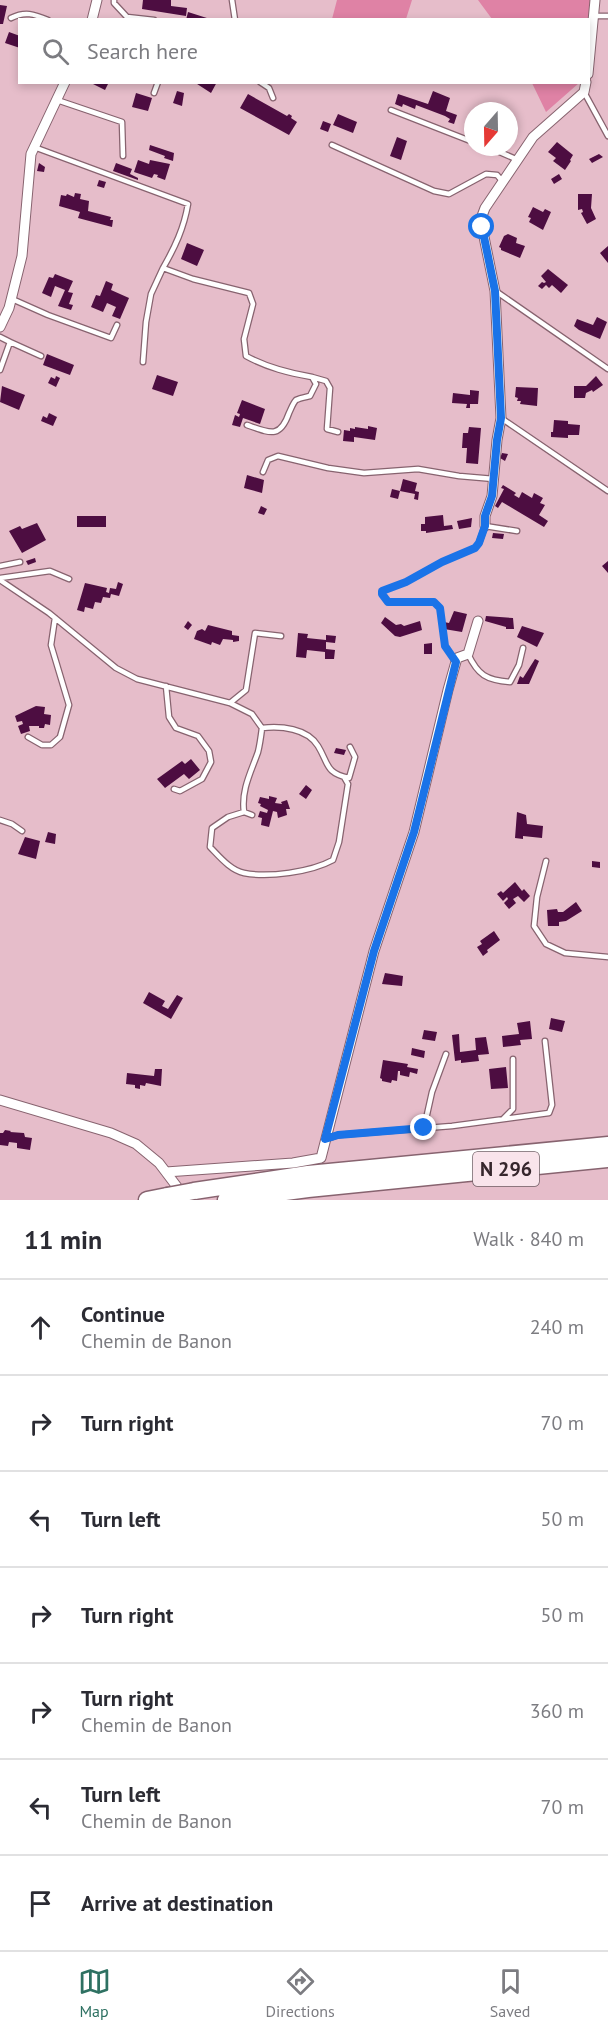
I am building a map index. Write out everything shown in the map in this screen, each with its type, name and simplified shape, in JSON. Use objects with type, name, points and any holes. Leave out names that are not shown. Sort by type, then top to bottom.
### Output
[{"type":"highway","name":"N 296","points":[[147,1200],[167,1196],[190,1196],[308,1174],[608,1145]]},
{"type":"highway","name":"N 296","points":[[230,1200],[308,1189],[608,1159]]},
{"type":"street","points":[[92,18],[97,0]]},
{"type":"street","points":[[590,55],[595,0]]},
{"type":"street","points":[[0,327],[11,298],[22,256],[31,154],[64,84]]},
{"type":"street","points":[[485,526],[485,516],[492,496],[501,418],[495,291],[482,227],[482,216],[485,207],[533,137],[585,87]]},
{"type":"street","points":[[166,1172],[293,1163],[321,1158],[374,951],[414,832],[457,658],[468,654],[478,621]]},
{"type":"street","points":[[0,1100],[111,1133],[136,1144],[159,1163],[190,1196]]},
{"type":"lane","points":[[114,0],[114,3],[128,18]]},
{"type":"lane","points":[[232,0],[236,18]]},
{"type":"lane","points":[[11,18],[20,13],[30,13],[43,18]]},
{"type":"lane","points":[[594,16],[608,16]]},
{"type":"lane","points":[[154,93],[157,84]]},
{"type":"lane","points":[[263,84],[269,88],[273,98]]},
{"type":"lane","points":[[585,87],[608,136]]},
{"type":"lane","points":[[57,100],[122,122],[123,156]]},
{"type":"lane","points":[[391,110],[464,138]]},
{"type":"lane","points":[[332,145],[434,191],[449,194],[486,174],[497,175],[503,182]]},
{"type":"lane","points":[[34,147],[188,204],[177,245],[151,294],[143,362]]},
{"type":"lane","points":[[509,156],[518,160]]},
{"type":"lane","points":[[163,268],[193,279],[249,292],[253,304],[244,339],[246,356],[260,364],[326,381],[330,388],[327,429],[338,432]]},
{"type":"lane","points":[[495,291],[607,367]]},
{"type":"lane","points":[[11,298],[48,315],[111,338],[117,325]]},
{"type":"lane","points":[[0,337],[41,356]]},
{"type":"lane","points":[[0,370],[10,342]]},
{"type":"lane","points":[[247,425],[265,431],[278,432],[284,427],[291,408],[297,400],[310,396],[316,384],[312,377]]},
{"type":"lane","points":[[501,418],[608,491]]},
{"type":"lane","points":[[264,472],[268,460],[278,456],[328,468],[364,473],[418,470],[494,479]]},
{"type":"lane","points":[[479,543],[485,526],[517,531]]},
{"type":"lane","points":[[0,566],[20,562]]},
{"type":"lane","points":[[0,579],[50,571],[69,579]]},
{"type":"lane","points":[[0,579],[55,618],[116,668],[137,679],[230,704],[252,714],[262,728],[259,750],[243,801],[244,812]]},
{"type":"lane","points":[[28,737],[42,745],[51,745],[60,737],[69,705],[51,645],[55,618]]},
{"type":"lane","points":[[230,704],[246,690],[255,633],[282,636]]},
{"type":"lane","points":[[468,654],[476,670],[493,681],[510,682],[519,665],[523,648]]},
{"type":"lane","points":[[166,686],[169,717],[176,728],[198,736],[209,751],[211,762],[202,779],[180,792],[174,789]]},
{"type":"lane","points":[[262,728],[278,726],[311,737],[318,746],[326,766],[334,773],[349,778],[355,757],[350,747]]},
{"type":"lane","points":[[252,815],[244,812],[228,817],[212,828],[210,847],[225,863],[243,873],[267,874],[321,867],[333,860],[339,842],[348,784],[344,777]]},
{"type":"lane","points":[[0,820],[22,831]]},
{"type":"lane","points":[[546,861],[537,897],[534,926],[546,944],[565,953],[608,957]]},
{"type":"lane","points":[[325,1139],[338,1135],[424,1128],[549,1113],[552,1105],[545,1041]]},
{"type":"lane","points":[[424,1128],[432,1092],[446,1054]]},
{"type":"lane","points":[[503,1119],[513,1110],[513,1059]]},
{"type":"path","points":[[456,662],[445,646],[440,608],[437,604],[434,602],[388,602],[382,591],[468,552],[479,543]]},
{"type":"shaded area","points":[[337,0],[412,0],[406,18],[332,18]]},
{"type":"shaded area","points":[[478,0],[591,0],[589,18],[491,18]]},
{"type":"shaded area","points":[[532,84],[578,84],[546,112]]},
{"type":"building","points":[[143,0],[171,0],[171,6],[187,8],[186,16],[142,9]]},
{"type":"building","points":[[0,5],[7,6],[3,24],[0,24]]},
{"type":"building","points":[[188,12],[207,18],[186,18]]},
{"type":"building","points":[[9,32],[18,35],[18,47],[5,43]]},
{"type":"building","points":[[93,84],[108,84],[105,90]]},
{"type":"building","points":[[197,84],[216,84],[211,93]]},
{"type":"building","points":[[177,91],[184,93],[182,106],[173,103]]},
{"type":"building","points":[[433,91],[450,98],[446,111],[457,115],[454,124],[448,122],[450,119],[445,116],[416,105],[415,109],[403,104],[402,107],[395,104],[398,94],[428,104]]},
{"type":"building","points":[[136,93],[152,98],[148,111],[132,107]]},
{"type":"building","points":[[248,94],[287,116],[289,114],[292,116],[291,118],[297,122],[289,135],[240,108]]},
{"type":"building","points":[[338,114],[357,122],[353,133],[333,125]]},
{"type":"building","points":[[323,121],[331,124],[328,132],[320,129]]},
{"type":"building","points":[[397,137],[407,141],[401,160],[390,156]]},
{"type":"building","points":[[557,142],[573,155],[565,170],[553,161],[556,158],[548,152]]},
{"type":"building","points":[[150,145],[174,153],[173,161],[149,150]]},
{"type":"building","points":[[599,154],[603,157],[592,163],[589,159]]},
{"type":"building","points":[[138,160],[149,164],[150,160],[170,164],[165,180],[157,177],[158,175],[154,174],[152,178],[134,172]]},
{"type":"building","points":[[39,163],[45,167],[44,172],[37,171]]},
{"type":"building","points":[[116,163],[132,169],[130,174],[138,180],[113,171]]},
{"type":"building","points":[[559,174],[562,179],[554,184],[551,179]]},
{"type":"building","points":[[99,180],[106,182],[104,188],[97,186]]},
{"type":"building","points":[[75,193],[81,194],[80,199],[89,201],[88,211],[111,217],[112,227],[78,218],[80,212],[59,206],[61,195],[66,196],[67,194],[74,197]]},
{"type":"building","points":[[578,194],[592,194],[591,208],[596,219],[587,224],[581,213],[582,209],[578,210]]},
{"type":"building","points":[[533,207],[543,212],[545,209],[551,212],[543,230],[529,222],[531,218],[528,217]]},
{"type":"building","points":[[508,234],[517,238],[516,243],[525,246],[520,258],[499,247],[504,236]]},
{"type":"building","points":[[187,243],[204,250],[197,266],[181,259]]},
{"type":"building","points":[[608,246],[608,263],[600,253]]},
{"type":"building","points":[[548,269],[568,285],[561,293],[552,285],[549,288],[546,285],[542,289],[538,286],[546,282],[541,276]]},
{"type":"building","points":[[55,274],[73,281],[68,292],[73,293],[69,304],[73,305],[71,310],[58,306],[65,290],[55,286],[51,297],[42,293],[49,277],[53,278]]},
{"type":"building","points":[[106,281],[113,284],[111,290],[129,298],[120,319],[112,316],[116,307],[107,303],[103,312],[91,307],[96,295],[100,296]]},
{"type":"building","points":[[597,317],[607,322],[600,339],[574,326],[577,319],[593,325]]},
{"type":"building","points":[[47,354],[74,365],[70,375],[43,365]]},
{"type":"building","points":[[157,375],[178,382],[173,396],[152,389]]},
{"type":"building","points":[[56,376],[60,378],[56,387],[48,383],[51,377],[55,379]]},
{"type":"building","points":[[596,376],[603,385],[593,392],[592,390],[586,393],[585,398],[574,398],[574,386],[586,386]]},
{"type":"building","points":[[2,386],[25,395],[19,410],[0,402]]},
{"type":"building","points":[[516,387],[538,388],[537,406],[520,404],[521,401],[517,401],[518,398],[515,397]]},
{"type":"building","points":[[470,390],[479,391],[478,404],[470,404],[470,408],[466,408],[467,404],[452,403],[453,393],[470,395]]},
{"type":"building","points":[[242,400],[265,409],[260,424],[243,418],[240,427],[232,425],[235,415],[239,417],[240,414],[237,413]]},
{"type":"building","points":[[49,413],[57,417],[53,426],[41,421],[43,416],[47,418]]},
{"type":"building","points":[[554,420],[580,425],[579,435],[568,435],[568,438],[551,437]]},
{"type":"building","points":[[368,426],[377,428],[375,440],[354,437],[354,442],[343,441],[344,430],[350,431],[350,428],[355,429],[355,427],[368,429]]},
{"type":"building","points":[[469,427],[481,428],[478,464],[466,463],[467,448],[462,448],[463,433],[468,433]]},
{"type":"building","points":[[502,453],[508,454],[505,461],[500,458]]},
{"type":"building","points":[[247,475],[264,480],[262,493],[244,488]]},
{"type":"building","points":[[403,479],[417,483],[415,491],[419,492],[418,500],[414,499],[415,494],[400,491]]},
{"type":"building","points":[[503,485],[516,493],[514,495],[519,498],[522,492],[532,498],[534,493],[543,498],[540,503],[545,505],[539,515],[548,521],[544,527],[502,502],[498,508],[495,506],[504,489],[501,488]]},
{"type":"building","points":[[392,489],[400,491],[398,499],[390,497]]},
{"type":"building","points":[[261,506],[267,509],[264,515],[258,513]]},
{"type":"building","points":[[443,515],[444,526],[452,525],[453,529],[426,533],[426,531],[421,531],[421,524],[425,524],[425,517]]},
{"type":"building","points":[[77,516],[106,516],[106,527],[77,527]]},
{"type":"building","points":[[472,518],[471,527],[459,529],[457,521]]},
{"type":"building","points":[[37,523],[46,540],[22,553],[9,531]]},
{"type":"building","points":[[493,533],[504,534],[503,539],[492,538]]},
{"type":"building","points":[[35,558],[36,562],[28,565],[26,561]]},
{"type":"building","points":[[608,561],[608,573],[602,566]]},
{"type":"building","points":[[118,582],[123,584],[119,596],[111,594],[110,598],[103,597],[101,603],[95,602],[93,609],[85,607],[84,612],[77,610],[85,583],[107,588],[106,592],[109,593],[110,588],[116,589]]},
{"type":"building","points":[[454,611],[467,614],[462,632],[444,629],[444,622],[449,623]]},
{"type":"building","points":[[486,616],[513,618],[514,629],[506,629],[506,627],[485,621]]},
{"type":"building","points":[[385,617],[396,625],[404,626],[420,621],[422,630],[400,637],[395,636],[381,623]]},
{"type":"building","points":[[188,621],[192,625],[188,630],[184,627]]},
{"type":"building","points":[[208,625],[232,631],[232,635],[239,636],[239,641],[223,639],[220,645],[212,642],[211,645],[194,639],[197,631],[202,629],[205,631]]},
{"type":"building","points":[[522,626],[544,633],[537,647],[517,637]]},
{"type":"building","points":[[298,633],[308,634],[307,638],[326,640],[326,635],[336,636],[335,643],[326,642],[326,649],[335,650],[334,659],[325,659],[325,652],[307,650],[306,658],[296,657]]},
{"type":"building","points":[[432,643],[432,654],[424,654],[424,644]]},
{"type":"building","points":[[535,659],[539,661],[529,684],[517,684],[520,676],[523,678]]},
{"type":"building","points":[[36,706],[45,707],[44,714],[51,715],[50,725],[45,724],[44,728],[29,726],[30,731],[21,734],[18,726],[23,724],[22,721],[17,722],[15,716]]},
{"type":"building","points":[[336,748],[346,750],[344,755],[334,753]]},
{"type":"building","points":[[191,759],[200,770],[189,779],[184,774],[165,788],[157,779],[182,761],[185,764]]},
{"type":"building","points":[[306,785],[312,790],[306,799],[299,794]]},
{"type":"building","points":[[269,796],[277,798],[275,803],[282,804],[281,802],[287,800],[290,809],[286,809],[287,815],[278,818],[277,812],[273,811],[269,827],[261,825],[262,818],[258,817],[260,811],[267,813],[268,810],[258,803],[260,797],[269,799]]},
{"type":"building","points":[[517,812],[526,815],[527,824],[543,826],[542,838],[523,836],[523,839],[515,838]]},
{"type":"building","points":[[48,832],[56,834],[55,844],[45,842]]},
{"type":"building","points":[[25,837],[40,841],[36,859],[18,854]]},
{"type":"building","points":[[592,861],[600,862],[600,868],[592,867]]},
{"type":"building","points":[[515,882],[522,891],[524,889],[530,896],[524,902],[518,896],[513,899],[516,903],[509,909],[504,903],[507,897],[503,901],[497,894],[501,891],[503,893]]},
{"type":"building","points":[[576,902],[582,911],[566,921],[559,922],[559,926],[548,926],[547,910],[557,909],[558,912],[563,912]]},
{"type":"building","points":[[494,931],[500,940],[483,956],[477,947],[482,944],[480,941]]},
{"type":"building","points":[[385,973],[403,976],[402,986],[382,984]]},
{"type":"building","points":[[149,992],[165,1001],[162,1006],[168,1009],[177,995],[183,998],[171,1019],[143,1003]]},
{"type":"building","points":[[551,1018],[565,1021],[562,1032],[549,1029]]},
{"type":"building","points":[[530,1021],[532,1039],[520,1040],[521,1045],[503,1047],[502,1036],[519,1034],[517,1023]]},
{"type":"building","points":[[424,1030],[437,1032],[435,1041],[422,1039]]},
{"type":"building","points":[[459,1034],[460,1052],[476,1050],[475,1038],[486,1037],[489,1054],[478,1055],[479,1061],[461,1063],[461,1060],[455,1061],[452,1035]]},
{"type":"building","points":[[412,1048],[425,1051],[424,1058],[411,1055]]},
{"type":"building","points":[[383,1060],[408,1064],[407,1067],[418,1069],[417,1074],[410,1072],[409,1077],[400,1075],[398,1071],[397,1081],[392,1080],[391,1083],[382,1081],[380,1078]]},
{"type":"building","points":[[506,1067],[508,1088],[491,1089],[489,1069]]},
{"type":"building","points":[[155,1069],[162,1069],[161,1086],[146,1083],[145,1086],[140,1085],[140,1089],[135,1088],[135,1085],[126,1084],[127,1073],[154,1076]]},
{"type":"building","points":[[5,1130],[24,1133],[25,1137],[32,1138],[30,1150],[17,1148],[17,1143],[9,1142],[8,1146],[0,1145],[0,1133]]},
{"type":"route","points":[[424,1128],[338,1135],[325,1139],[374,951],[414,832],[456,662],[445,646],[440,608],[437,604],[434,602],[388,602],[382,591],[406,582],[442,562],[475,548],[485,526],[485,516],[492,496],[501,418],[495,291],[482,227]]}]
